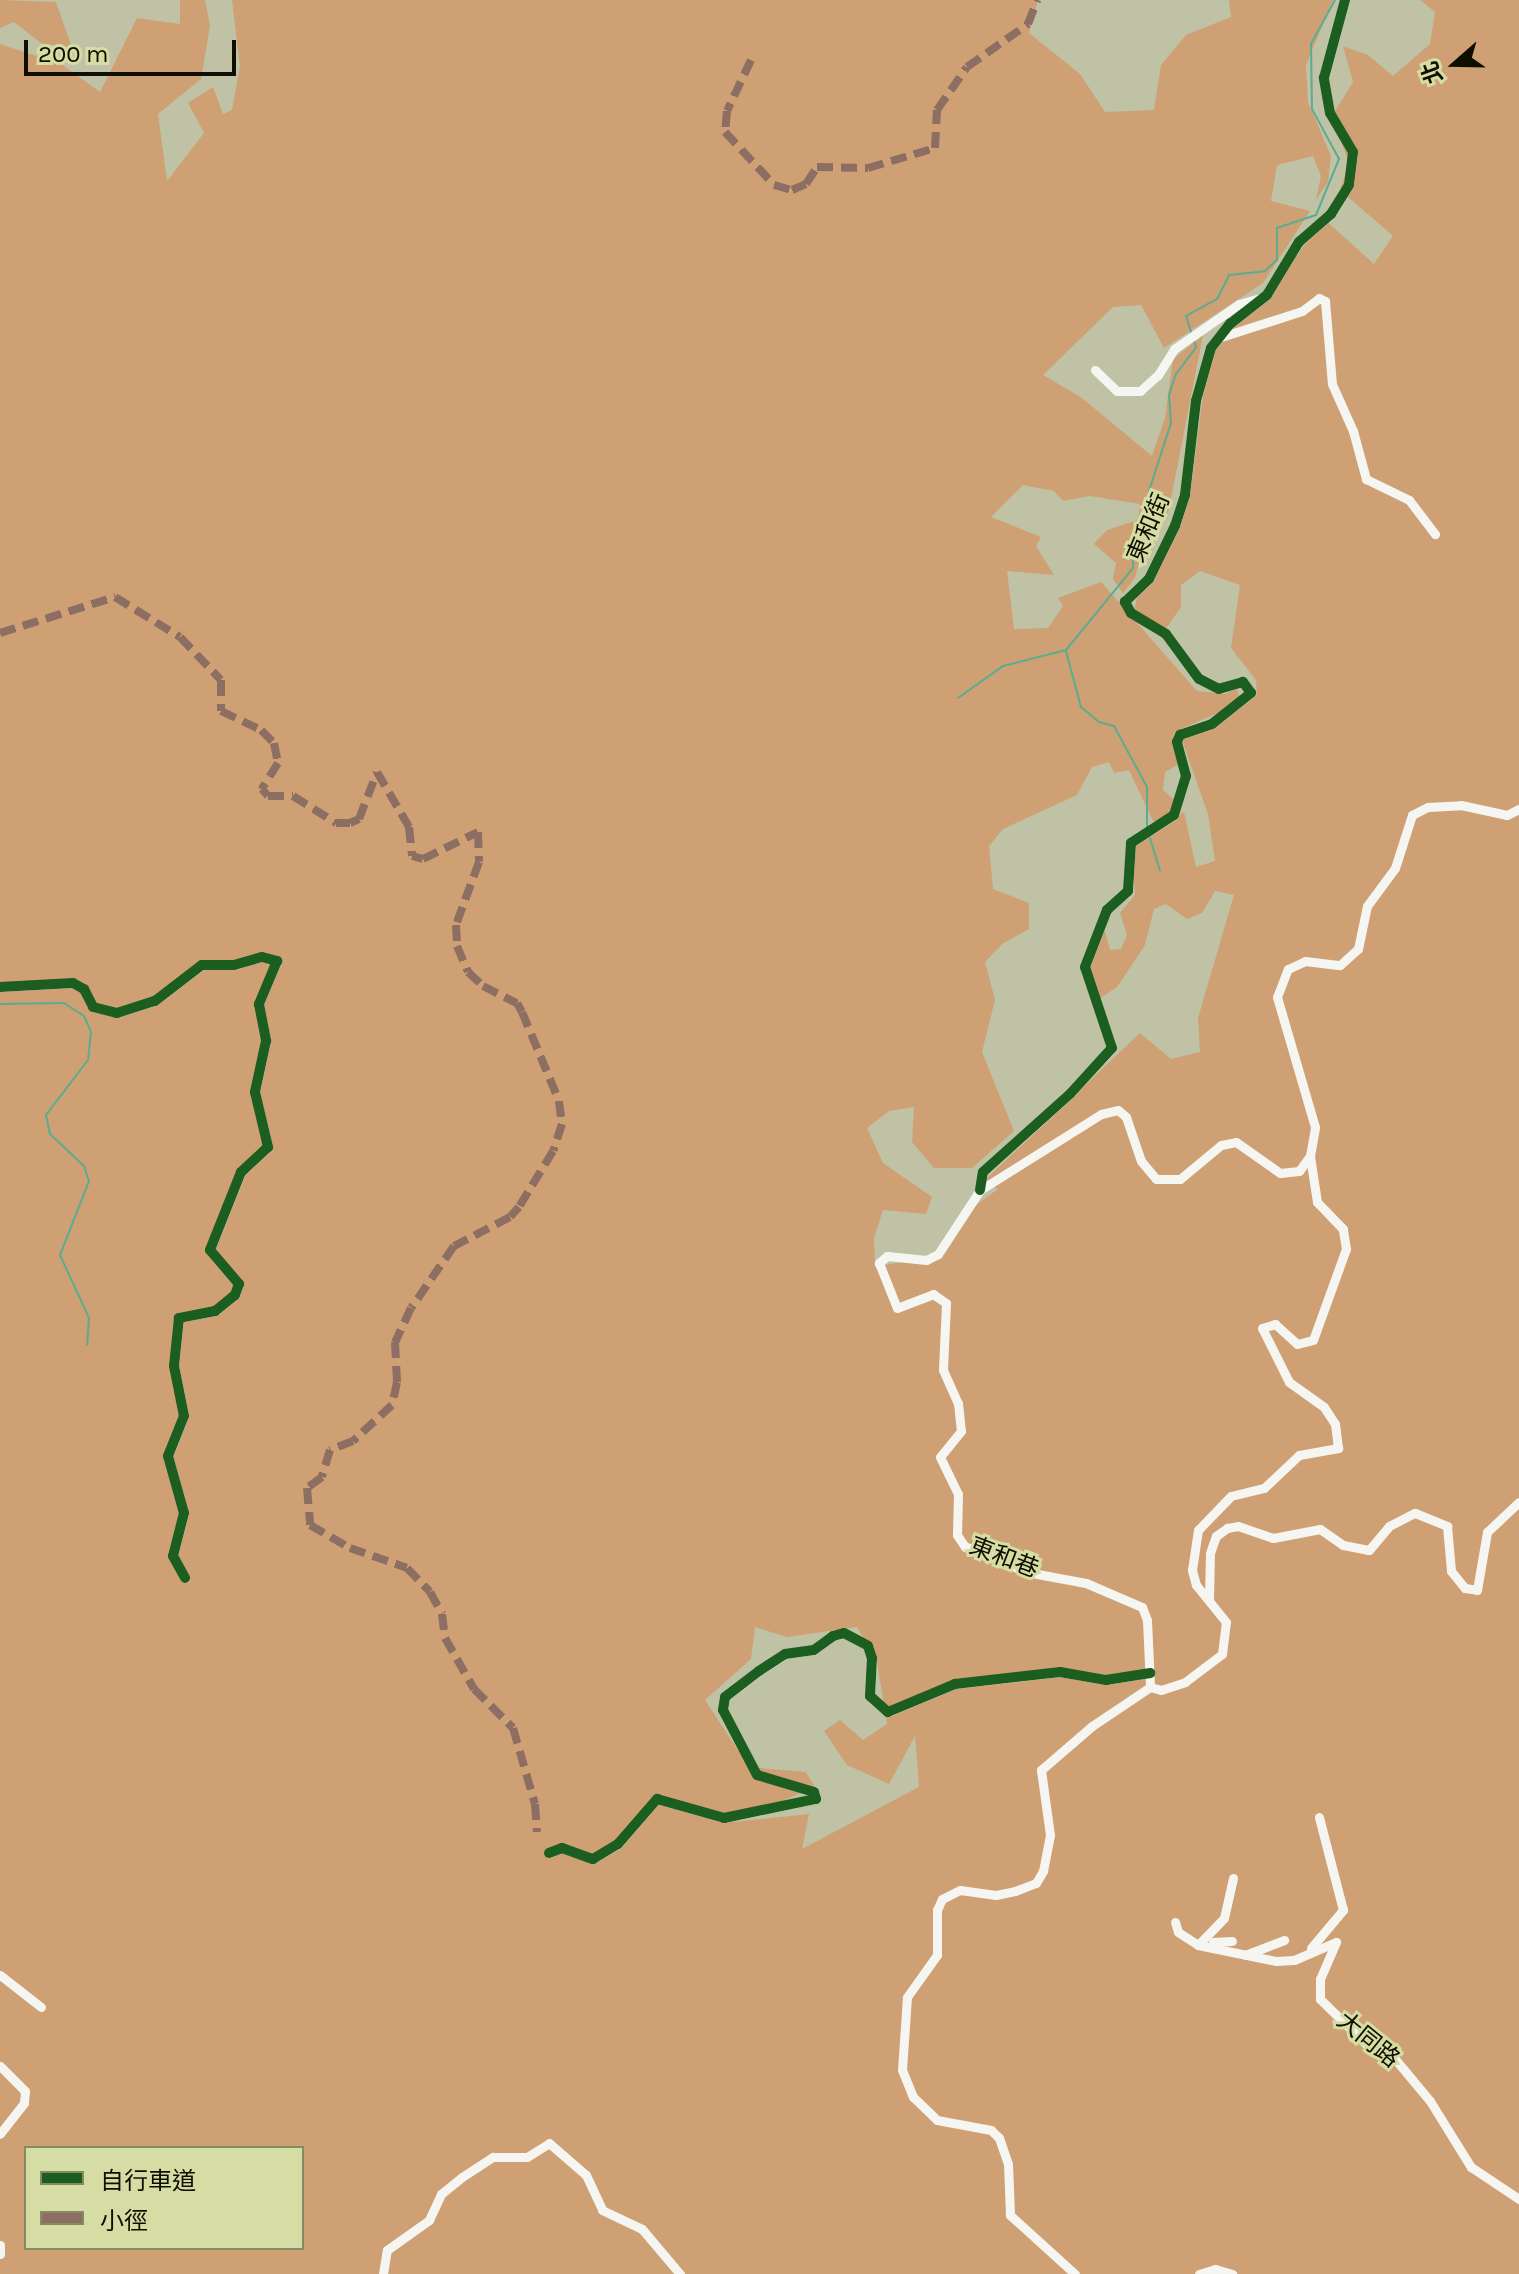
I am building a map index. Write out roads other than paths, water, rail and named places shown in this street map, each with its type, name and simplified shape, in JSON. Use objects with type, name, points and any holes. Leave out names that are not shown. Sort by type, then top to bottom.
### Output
[{"type":"street","name":"東和街","points":[[980,1190],[983,1172],[1070,1094],[1112,1048],[1085,967],[1107,910],[1128,891],[1131,843],[1174,815],[1186,776],[1177,742],[1180,735],[1212,724],[1251,693],[1243,682],[1219,689],[1199,679],[1166,634],[1131,613],[1125,602],[1149,579],[1175,526],[1185,495],[1196,401],[1217,339],[1287,270],[1299,242],[1331,214],[1349,185],[1353,152],[1330,113],[1324,78],[1345,0]]},
{"type":"street","points":[[1095,370],[1117,391],[1140,391],[1191,338],[1239,304],[1263,297]]},
{"type":"street","points":[[1217,339],[1302,311],[1319,298],[1325,301],[1332,384],[1353,431],[1366,479],[1409,500],[1435,534]]},
{"type":"street","points":[[1075,2274],[1010,2215],[1008,2164],[999,2138],[991,2130],[937,2120],[913,2097],[902,2070],[907,1997],[937,1955],[937,1910],[942,1899],[960,1890],[996,1895],[1036,1883],[1043,1871],[1050,1835],[1041,1770],[1092,1726],[1150,1687],[1161,1690],[1185,1682],[1222,1654],[1226,1622],[1192,1570],[1198,1530],[1231,1496],[1264,1488],[1299,1455],[1338,1448],[1335,1424],[1324,1407],[1289,1382],[1262,1328],[1275,1324],[1297,1344],[1313,1340],[1346,1249],[1343,1229],[1317,1202],[1310,1156],[1315,1127],[1277,997],[1288,969],[1305,961],[1340,965],[1358,949],[1367,906],[1395,868],[1412,815],[1428,807],[1461,805],[1507,815],[1519,809]]},
{"type":"street","points":[[0,987],[73,983],[84,989],[93,1007],[117,1013],[155,1001],[202,965],[234,965],[262,957],[277,961],[259,1004],[266,1041],[255,1092],[268,1147],[241,1172],[210,1250],[239,1284],[235,1295],[215,1311],[179,1318],[174,1366],[184,1416],[168,1456],[184,1513],[173,1556],[185,1578]]},
{"type":"street","points":[[980,1190],[1107,1111],[1123,1112],[1141,1161],[1156,1179],[1168,1182],[1180,1179],[1221,1145],[1246,1147],[1280,1173],[1299,1171],[1310,1156]]},
{"type":"street","name":"東和巷","points":[[980,1190],[938,1254],[926,1260],[887,1256],[879,1263],[897,1308],[933,1294],[946,1303],[943,1370],[958,1403],[961,1431],[940,1457],[958,1494],[957,1535],[965,1547],[992,1552],[1021,1571],[1086,1583],[1142,1607],[1150,1673]]},
{"type":"street","points":[[1209,1599],[1210,1553],[1216,1536],[1227,1528],[1238,1526],[1273,1538],[1320,1529],[1343,1545],[1369,1550],[1389,1526],[1415,1513],[1447,1526],[1451,1571],[1465,1588],[1477,1590],[1487,1532],[1519,1502]]},
{"type":"street","points":[[549,1853],[562,1848],[593,1859],[618,1844],[657,1799],[724,1818],[816,1799],[814,1792],[757,1775],[723,1710],[725,1697],[759,1671],[785,1654],[814,1650],[833,1636],[844,1633],[868,1646],[872,1658],[870,1696],[888,1712],[955,1684],[1060,1672],[1106,1680],[1150,1673],[1150,1687]]},
{"type":"street","points":[[1303,1956],[1343,1910],[1319,1817]]},
{"type":"street","points":[[1198,1945],[1224,1918],[1233,1878]]},
{"type":"street","points":[[1175,1922],[1178,1932],[1198,1945],[1232,1941]]},
{"type":"street","points":[[1245,1955],[1284,1940]]},
{"type":"street","name":"大同路","points":[[1198,1945],[1276,1961],[1303,1956],[1336,1942],[1320,1979],[1320,1999],[1366,2044],[1390,2053],[1430,2101],[1471,2167],[1519,2199]]},
{"type":"street","points":[[0,1975],[41,2007]]},
{"type":"street","points":[[0,2066],[25,2091],[24,2103],[0,2134]]},
{"type":"street","points":[[383,2274],[387,2250],[429,2220],[441,2194],[462,2177],[493,2157],[527,2157],[549,2143],[586,2175],[602,2210],[642,2229],[680,2274]]},
{"type":"street","points":[[0,2245],[0,2254]]},
{"type":"street","points":[[1199,2274],[1215,2269],[1232,2274]]},
{"type":"waterway","points":[[1191,332],[1186,316],[1217,299],[1229,275],[1265,271],[1277,260],[1277,228],[1316,215],[1339,159],[1312,109],[1311,44],[1335,0]]},
{"type":"waterway","points":[[958,698],[1003,666],[1066,650],[1133,568],[1134,538],[1149,517],[1149,491],[1171,423],[1169,395],[1176,374],[1196,347],[1193,338]]},
{"type":"waterway","points":[[1066,651],[1081,707],[1099,722],[1114,726],[1147,787],[1147,829]]},
{"type":"waterway","points":[[1150,838],[1160,871]]},
{"type":"waterway","points":[[0,1004],[64,1003],[84,1016],[91,1032],[88,1060],[46,1115],[50,1134],[84,1166],[89,1181],[60,1255],[89,1318],[87,1345]]}]
